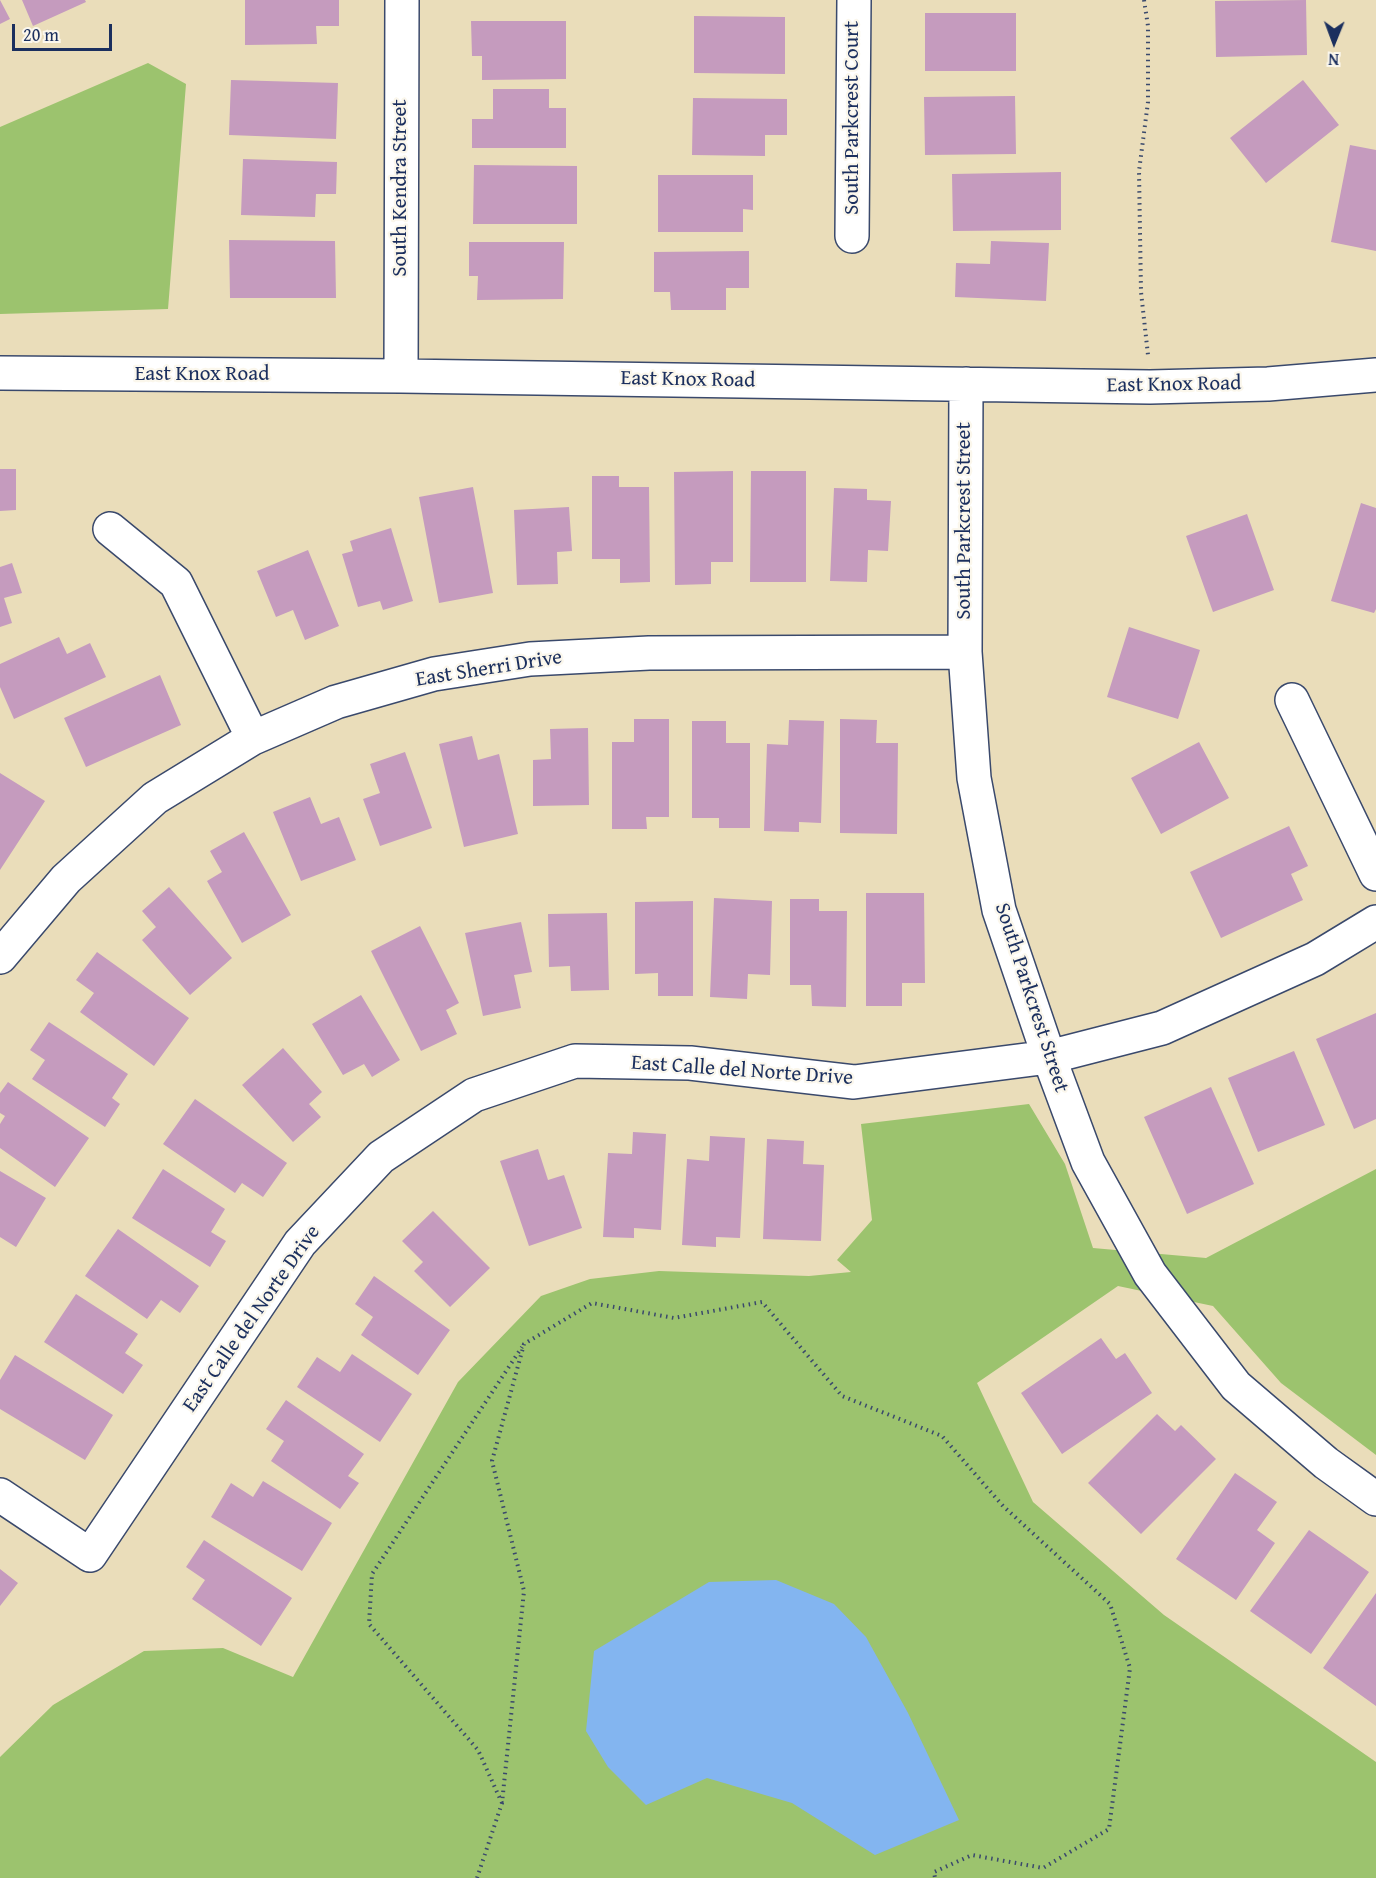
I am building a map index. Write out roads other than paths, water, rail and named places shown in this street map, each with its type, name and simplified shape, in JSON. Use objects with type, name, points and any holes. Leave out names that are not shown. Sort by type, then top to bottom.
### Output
[{"type":"street","name":"South Kendra Street","points":[[400,376],[402,0]]},
{"type":"street","name":"South Parkcrest Court","points":[[852,236],[854,0]]},
{"type":"street","name":"East Knox Road","points":[[0,373],[400,376],[1150,387],[1268,384],[1376,375]]},
{"type":"street","name":"South Parkcrest Street","points":[[966,384],[965,652],[974,778],[999,910],[1049,1057],[1088,1162],[1150,1274],[1236,1386],[1326,1463],[1376,1500]]},
{"type":"street","points":[[110,529],[176,583],[253,738]]},
{"type":"street","name":"East Sherri Drive","points":[[0,957],[66,879],[155,798],[253,738],[336,702],[434,674],[530,659],[649,653],[965,652]]},
{"type":"street","points":[[1292,700],[1376,874]]},
{"type":"street","name":"East Calle del Norte Drive","points":[[0,1495],[90,1555],[300,1243],[381,1157],[474,1095],[575,1061],[690,1063],[854,1082],[1049,1057],[1162,1028],[1315,959],[1376,922]]},
{"type":"water","points":[[776,1580],[834,1604],[866,1637],[908,1713],[959,1820],[875,1855],[792,1803],[707,1778],[646,1805],[608,1767],[586,1731],[594,1651],[709,1582]]}]
